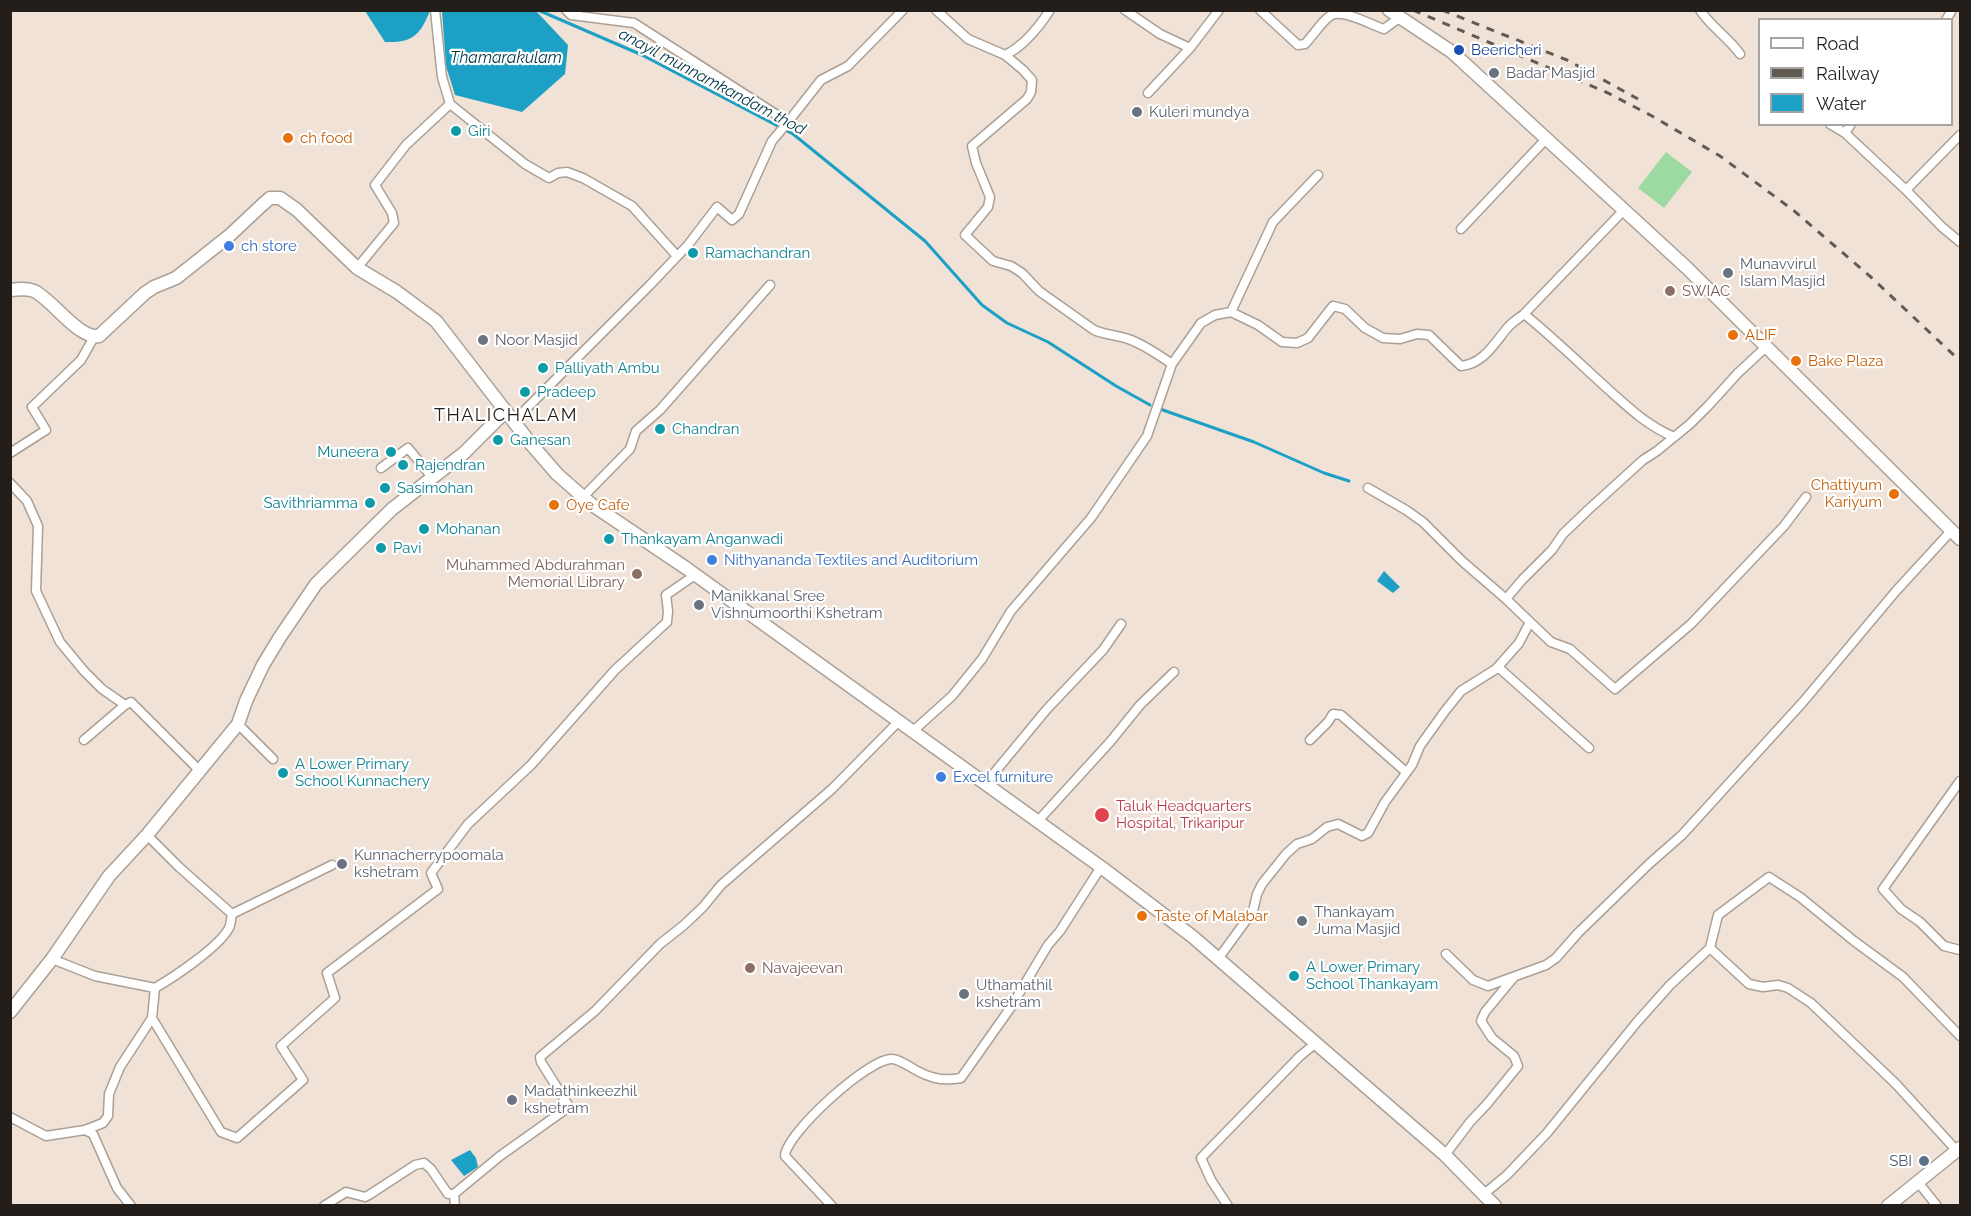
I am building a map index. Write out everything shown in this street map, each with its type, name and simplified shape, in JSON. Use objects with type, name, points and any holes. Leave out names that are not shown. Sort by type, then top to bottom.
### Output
[{"type":"main road","points":[[1394,14],[1452,52],[1687,268],[1956,534]]},
{"type":"main road","points":[[10,290],[25,289],[41,295],[59,314],[94,337],[99,336],[145,293],[176,278],[229,236],[270,198],[280,198],[297,210],[357,268],[397,292],[436,321],[557,474],[583,496],[1101,867],[1193,937],[1445,1155],[1495,1206]]},
{"type":"main road","points":[[10,1012],[52,959],[109,876],[147,835],[238,724],[263,665],[316,584],[392,508],[464,453],[506,411]]},
{"type":"main road","points":[[1888,1206],[1959,1150]]},
{"type":"street","points":[[435,10],[442,77],[450,104],[538,172],[549,178],[558,173],[567,172],[583,178],[632,206],[677,256]]},
{"type":"street","points":[[566,10],[571,15],[634,23],[784,126]]},
{"type":"street","points":[[514,422],[677,256],[717,207],[732,220],[739,214],[772,141],[784,126],[821,80],[848,66],[903,10]]},
{"type":"street","points":[[936,10],[968,39],[1005,55],[1032,80],[1031,92],[1026,99],[972,146],[976,163],[990,197],[988,207],[965,235],[993,261],[1011,266],[1022,273],[1039,291],[1094,330],[1102,334],[1113,334],[1132,340],[1172,364]]},
{"type":"street","points":[[1005,55],[1014,51],[1042,24],[1050,10]]},
{"type":"street","points":[[1125,10],[1160,34],[1190,48]]},
{"type":"street","points":[[1148,93],[1190,48],[1219,10]]},
{"type":"street","points":[[1260,10],[1298,45],[1305,44],[1330,15],[1340,13],[1384,29],[1394,14]]},
{"type":"street","points":[[1700,10],[1705,18],[1732,42],[1740,54]]},
{"type":"street","points":[[357,268],[394,224],[392,213],[375,185],[406,146],[450,104]]},
{"type":"street","points":[[1833,126],[1845,133],[1960,242]]},
{"type":"street","points":[[1845,133],[1850,126]]},
{"type":"street","points":[[1906,190],[1960,135]]},
{"type":"street","points":[[1461,229],[1546,139]]},
{"type":"street","points":[[1231,312],[1273,222],[1318,175]]},
{"type":"street","points":[[912,732],[952,696],[982,659],[1011,611],[1091,518],[1147,436],[1172,364],[1201,323],[1215,315],[1231,312],[1258,325],[1282,342],[1297,344],[1308,338],[1333,306],[1345,309],[1365,328],[1383,338],[1400,339],[1417,334],[1429,335],[1461,366],[1470,365],[1488,353],[1510,325],[1524,314],[1623,211]]},
{"type":"street","points":[[583,496],[630,449],[636,431],[660,410],[770,285]]},
{"type":"street","points":[[1524,314],[1554,338],[1635,414],[1657,430],[1674,437]]},
{"type":"street","points":[[10,453],[46,430],[32,407],[81,360],[94,337]]},
{"type":"street","points":[[1506,599],[1521,580],[1552,550],[1563,534],[1643,460],[1674,437],[1708,406],[1766,347]]},
{"type":"street","points":[[381,468],[408,448],[432,477]]},
{"type":"street","points":[[10,483],[27,501],[38,526],[36,591],[60,642],[102,689],[125,705]]},
{"type":"street","points":[[1368,488],[1423,522],[1470,569],[1506,599],[1551,642],[1570,649],[1615,689],[1691,624],[1784,525],[1806,497]]},
{"type":"street","points":[[1446,954],[1473,980],[1488,986],[1545,965],[1556,958],[1578,933],[1682,835],[1803,702],[1896,591],[1956,534]]},
{"type":"street","points":[[152,1018],[221,1132],[237,1138],[303,1080],[280,1046],[335,998],[327,973],[438,889],[431,873],[468,824],[531,765],[615,670],[667,622],[666,596],[695,575]]},
{"type":"street","points":[[1218,959],[1253,911],[1262,884],[1297,844],[1312,839],[1327,827],[1338,824],[1362,836],[1368,833],[1420,746],[1461,690],[1498,667],[1519,643],[1530,622]]},
{"type":"street","points":[[985,784],[1047,709],[1103,650],[1121,624]]},
{"type":"street","points":[[1498,667],[1589,748]]},
{"type":"street","points":[[1036,822],[1110,742],[1140,705],[1174,672]]},
{"type":"street","points":[[84,740],[125,705],[132,702],[200,770]]},
{"type":"street","points":[[1310,740],[1333,714],[1341,715],[1406,772]]},
{"type":"street","points":[[324,1206],[346,1192],[369,1196],[415,1165],[424,1163],[431,1169],[448,1194],[454,1194],[500,1156],[566,1109],[568,1105],[566,1101],[540,1058],[595,1011],[660,944],[703,907],[721,885],[832,789],[898,722]]},
{"type":"street","points":[[238,724],[273,759]]},
{"type":"street","points":[[1960,781],[1883,889],[1901,909],[1920,922],[1944,945],[1960,950]]},
{"type":"street","points":[[147,835],[232,914]]},
{"type":"street","points":[[52,959],[95,976],[155,988],[181,973],[213,946],[228,929],[232,914],[332,865]]},
{"type":"street","points":[[832,1206],[785,1156],[785,1150],[802,1125],[850,1082],[884,1059],[894,1058],[921,1074],[939,1080],[961,1078],[1016,999],[1048,945],[1060,931],[1101,867]]},
{"type":"street","points":[[1484,1194],[1507,1175],[1547,1133],[1637,1022],[1670,985],[1710,948],[1718,915],[1769,876],[1800,897],[1903,977],[1960,1036]]},
{"type":"street","points":[[1710,948],[1749,984],[1763,987],[1778,985],[1788,988],[1811,1004],[1896,1084],[1959,1150]]},
{"type":"street","points":[[1445,1155],[1518,1066],[1514,1056],[1492,1038],[1481,1022],[1485,1012],[1516,975]]},
{"type":"street","points":[[10,1117],[46,1136],[85,1130],[103,1123],[108,1116],[109,1094],[120,1066],[152,1018],[155,988]]},
{"type":"street","points":[[1228,1206],[1211,1180],[1202,1158],[1300,1056],[1316,1043]]},
{"type":"street","points":[[85,1130],[93,1134],[117,1188],[131,1206]]},
{"type":"street","points":[[1918,1182],[1936,1206]]},
{"type":"street","points":[[454,1194],[455,1206]]},
{"type":"green space","points":[[1666,152],[1692,172],[1664,208],[1638,188]]},
{"type":"water","points":[[430,10],[419,32],[409,39],[395,42],[385,42],[365,11]]},
{"type":"water","name":"Thamarakulam","points":[[442,11],[536,11],[568,45],[565,74],[522,112],[455,95],[446,66]]},
{"type":"water","points":[[1384,571],[1400,587],[1393,593],[1377,581]]},
{"type":"water","points":[[470,1150],[476,1158],[478,1167],[464,1176],[451,1160]]},
{"type":"waterway","name":"anayil munnamkandam thod","points":[[538,10],[642,55],[793,134],[925,241],[982,305],[1007,323],[1048,342],[1150,405]]},
{"type":"waterway","name":"anayil munnamkandam thod","points":[[1160,409],[1254,442],[1324,473],[1349,481]]},
{"type":"railway","points":[[1413,10],[1608,93],[1720,156],[1793,210],[1872,278],[1960,361]]},
{"type":"railway","points":[[1442,10],[1567,60],[1638,99]]},
{"type":"place","name":"Beericheri","points":[[1459,50]]},
{"type":"place","name":"Badar Masjid","points":[[1494,73]]},
{"type":"place","name":"Kuleri mundya","points":[[1137,112]]},
{"type":"place","name":"Giri","points":[[456,131]]},
{"type":"place","name":"ch food","points":[[288,138]]},
{"type":"place","name":"ch store","points":[[229,246]]},
{"type":"place","name":"Ramachandran","points":[[693,253]]},
{"type":"place","name":"Munavvirul Islam Masjid","points":[[1728,273]]},
{"type":"place","name":"SWIAC","points":[[1670,291]]},
{"type":"place","name":"ALIF","points":[[1733,335]]},
{"type":"place","name":"Noor Masjid","points":[[483,340]]},
{"type":"place","name":"Bake Plaza","points":[[1796,361]]},
{"type":"place","name":"Palliyath Ambu","points":[[543,368]]},
{"type":"place","name":"Pradeep","points":[[525,392]]},
{"type":"place","name":"Chandran","points":[[660,429]]},
{"type":"place","name":"Ganesan","points":[[498,440]]},
{"type":"place","name":"Muneera","points":[[391,452]]},
{"type":"place","name":"Rajendran","points":[[403,465]]},
{"type":"place","name":"Sasimohan","points":[[385,488]]},
{"type":"place","name":"Chattiyum Kariyum","points":[[1894,494]]},
{"type":"place","name":"Savithriamma","points":[[370,503]]},
{"type":"place","name":"Oye Cafe","points":[[554,505]]},
{"type":"place","name":"Mohanan","points":[[424,529]]},
{"type":"place","name":"Thankayam Anganwadi","points":[[609,539]]},
{"type":"place","name":"Pavi","points":[[381,548]]},
{"type":"place","name":"Nithyananda Textiles and Auditorium","points":[[712,560]]},
{"type":"place","name":"Muhammed Abdurahman Memorial Library","points":[[637,574]]},
{"type":"place","name":"Manikkanal Sree Vishnumoorthi Kshetram","points":[[699,605]]},
{"type":"place","name":"A Lower Primary School Kunnachery","points":[[283,773]]},
{"type":"place","name":"Excel furniture","points":[[941,777]]},
{"type":"place","name":"Taluk Headquarters Hospital, Trikaripur","points":[[1102,815]]},
{"type":"place","name":"Kunnacherrypoomala kshetram","points":[[342,864]]},
{"type":"place","name":"Taste of Malabar","points":[[1142,916]]},
{"type":"place","name":"Thankayam Juma Masjid","points":[[1302,921]]},
{"type":"place","name":"Navajeevan","points":[[750,968]]},
{"type":"place","name":"A Lower Primary School Thankayam","points":[[1294,976]]},
{"type":"place","name":"Uthamathil kshetram","points":[[964,994]]},
{"type":"place","name":"Madathinkeezhil kshetram","points":[[512,1100]]},
{"type":"place","name":"SBI","points":[[1924,1161]]},
{"type":"district","name":"THALICHALAM","points":[[506,416]]}]
